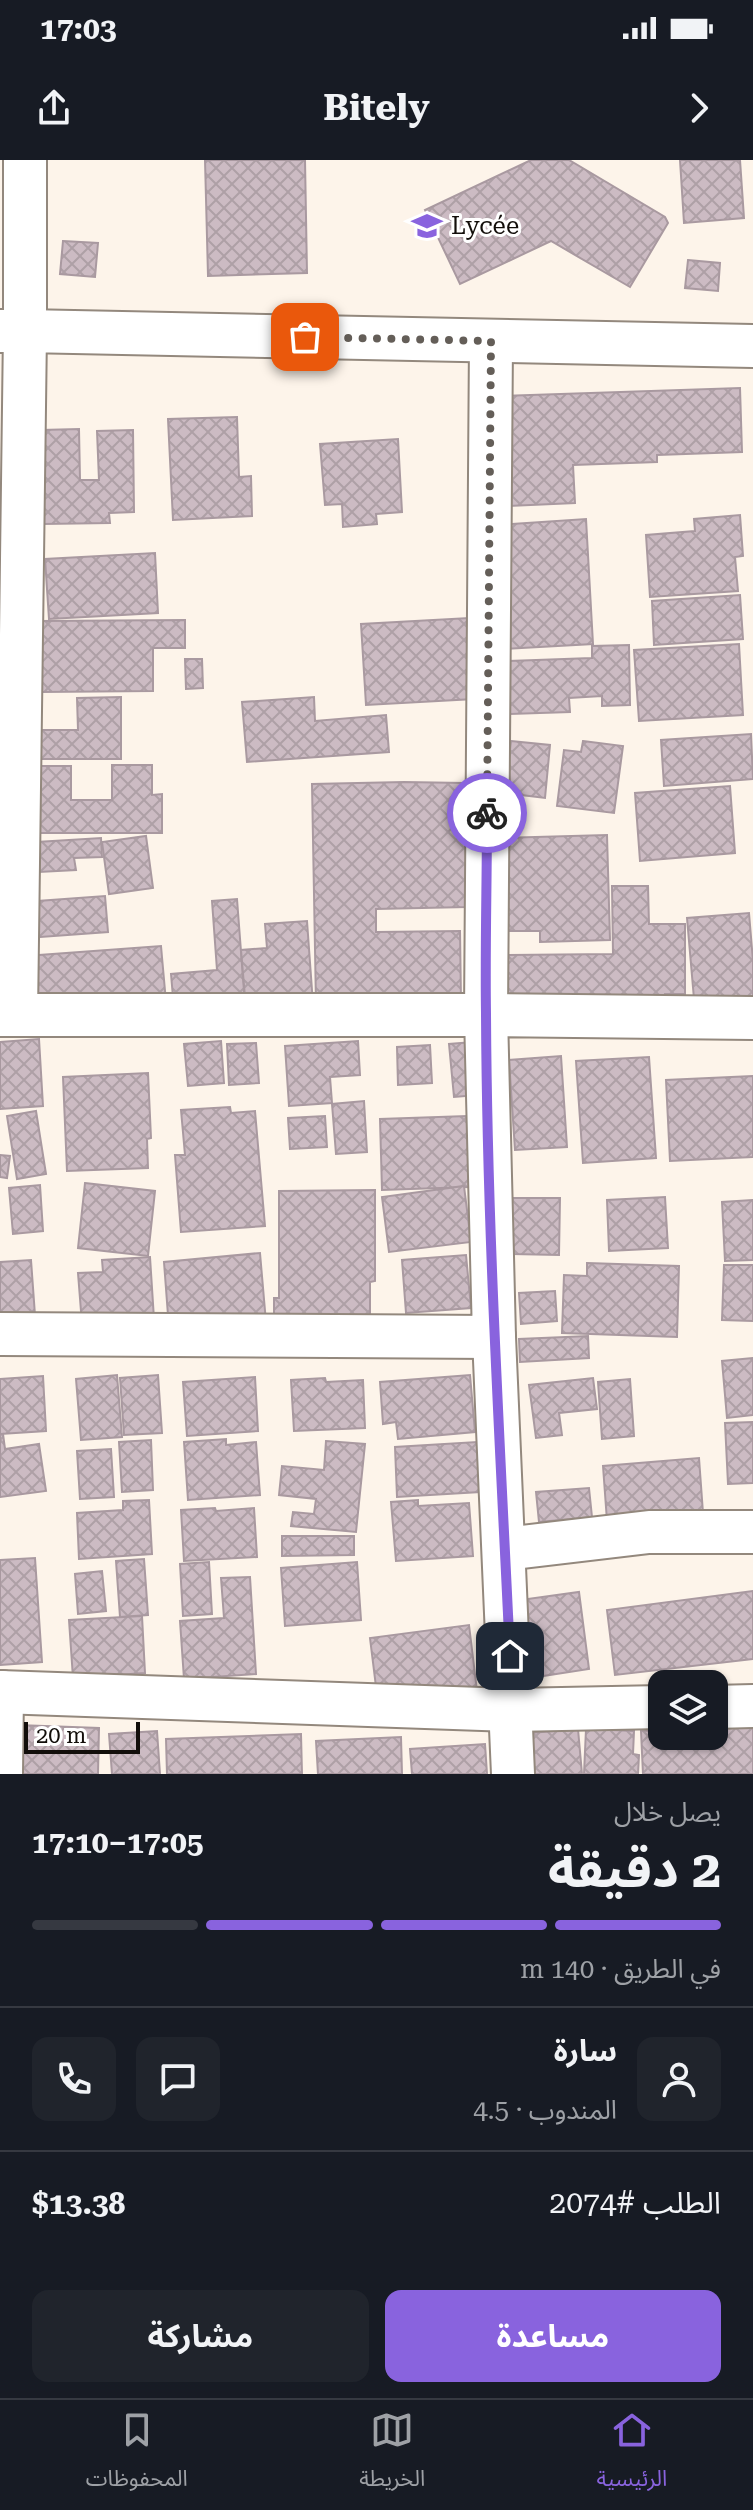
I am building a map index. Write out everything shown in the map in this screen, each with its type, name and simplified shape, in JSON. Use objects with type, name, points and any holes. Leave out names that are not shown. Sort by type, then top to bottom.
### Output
[{"type":"street","points":[[25,160],[13,331],[8,1015],[753,1018]]},
{"type":"street","points":[[13,331],[753,346]]},
{"type":"street","points":[[491,341],[486,1015],[494,1337],[513,1774]]},
{"type":"street","points":[[0,1334],[494,1337]]},
{"type":"street","points":[[505,1549],[649,1532],[753,1532]]},
{"type":"street","points":[[1,1774],[1,1692],[512,1710],[648,1707]]},
{"type":"street","points":[[728,1707],[753,1706]]},
{"type":"building","points":[[205,160],[305,160],[307,273],[208,276]]},
{"type":"building","points":[[531,160],[569,160],[665,217],[668,223],[630,287],[551,241],[460,284],[425,210]]},
{"type":"building","points":[[680,160],[740,160],[744,218],[684,223]]},
{"type":"building","points":[[63,241],[98,243],[95,277],[60,274]]},
{"type":"building","points":[[688,260],[720,263],[718,291],[685,288]]},
{"type":"building","points":[[740,388],[742,452],[657,455],[657,462],[573,465],[575,503],[507,506],[503,396]]},
{"type":"building","points":[[237,417],[239,477],[251,476],[252,516],[173,520],[168,419]]},
{"type":"building","points":[[79,429],[80,480],[99,480],[97,431],[133,430],[134,512],[109,513],[110,523],[43,524],[41,430]]},
{"type":"building","points":[[398,439],[402,512],[376,514],[377,524],[343,527],[342,504],[325,505],[320,444]]},
{"type":"building","points":[[740,515],[743,556],[735,557],[738,591],[650,597],[646,535],[695,531],[694,519]]},
{"type":"building","points":[[586,519],[593,644],[503,649],[496,525]]},
{"type":"building","points":[[155,553],[158,613],[49,619],[45,559]]},
{"type":"building","points":[[740,595],[743,639],[654,645],[652,601]]},
{"type":"building","points":[[469,618],[474,699],[366,705],[361,624]]},
{"type":"building","points":[[185,620],[185,648],[153,648],[153,691],[42,692],[41,621]]},
{"type":"building","points":[[739,644],[743,715],[639,721],[634,650]]},
{"type":"building","points":[[629,645],[630,705],[602,706],[602,696],[569,698],[570,712],[510,714],[509,661],[592,658],[592,646]]},
{"type":"building","points":[[185,659],[202,659],[203,688],[186,689]]},
{"type":"building","points":[[121,697],[121,759],[40,759],[40,730],[78,730],[77,698]]},
{"type":"building","points":[[314,697],[315,721],[386,715],[389,752],[247,762],[242,702]]},
{"type":"building","points":[[751,734],[753,779],[664,786],[661,740]]},
{"type":"building","points":[[511,741],[550,745],[545,798],[505,793]]},
{"type":"building","points":[[583,741],[623,746],[614,813],[557,806],[564,750],[581,752]]},
{"type":"building","points":[[112,765],[152,765],[152,795],[162,794],[162,833],[37,833],[37,766],[71,766],[71,800],[112,800]]},
{"type":"building","points":[[465,783],[467,907],[376,909],[376,932],[460,931],[461,1001],[316,1004],[312,784]]},
{"type":"building","points":[[730,786],[735,853],[640,861],[635,793]]},
{"type":"building","points":[[607,835],[610,940],[540,942],[540,931],[502,931],[499,838]]},
{"type":"building","points":[[146,836],[153,888],[109,894],[102,842]]},
{"type":"building","points":[[101,838],[102,857],[74,858],[76,870],[39,872],[37,842]]},
{"type":"building","points":[[612,886],[648,886],[649,924],[685,924],[685,994],[665,994],[666,1011],[499,1012],[499,955],[613,954]]},
{"type":"building","points":[[105,896],[108,932],[27,938],[24,902]]},
{"type":"building","points":[[237,899],[245,1004],[174,1009],[171,974],[217,970],[212,901]]},
{"type":"building","points":[[749,913],[753,1018],[696,1022],[687,918]]},
{"type":"building","points":[[307,921],[313,1004],[246,1009],[241,950],[267,948],[265,924]]},
{"type":"building","points":[[161,946],[166,1002],[30,1012],[26,956]]},
{"type":"building","points":[[39,1039],[43,1106],[0,1109],[0,1042]]},
{"type":"building","points":[[221,1041],[224,1083],[188,1086],[184,1044]]},
{"type":"building","points":[[358,1041],[360,1075],[330,1077],[332,1103],[289,1106],[285,1046]]},
{"type":"building","points":[[473,1042],[477,1095],[454,1097],[449,1044]]},
{"type":"building","points":[[256,1043],[259,1083],[229,1085],[227,1044]]},
{"type":"building","points":[[430,1045],[432,1083],[398,1085],[397,1047]]},
{"type":"building","points":[[561,1056],[567,1147],[515,1150],[509,1060]]},
{"type":"building","points":[[649,1057],[656,1158],[583,1163],[576,1061]]},
{"type":"building","points":[[148,1073],[151,1138],[147,1139],[148,1168],[67,1171],[63,1077]]},
{"type":"building","points":[[753,1076],[753,1157],[670,1161],[666,1080]]},
{"type":"building","points":[[364,1101],[367,1152],[336,1154],[332,1104]]},
{"type":"building","points":[[230,1107],[231,1113],[255,1111],[265,1226],[181,1232],[175,1155],[185,1155],[181,1110]]},
{"type":"building","points":[[36,1111],[46,1174],[17,1179],[7,1116]]},
{"type":"building","points":[[325,1116],[327,1147],[290,1149],[288,1118]]},
{"type":"building","points":[[467,1116],[469,1187],[382,1190],[380,1119]]},
{"type":"building","points":[[0,1155],[10,1156],[7,1178],[0,1177]]},
{"type":"building","points":[[85,1183],[155,1191],[148,1256],[78,1248]]},
{"type":"building","points":[[40,1185],[43,1231],[13,1234],[9,1188]]},
{"type":"building","points":[[464,1186],[471,1242],[389,1252],[382,1197]]},
{"type":"building","points":[[375,1190],[375,1281],[370,1282],[370,1315],[274,1315],[274,1298],[279,1298],[279,1191]]},
{"type":"building","points":[[665,1197],[668,1248],[609,1251],[607,1200]]},
{"type":"building","points":[[512,1198],[560,1198],[559,1255],[512,1254]]},
{"type":"building","points":[[753,1200],[753,1260],[725,1261],[722,1202]]},
{"type":"building","points":[[260,1253],[267,1334],[170,1342],[164,1262]]},
{"type":"building","points":[[466,1255],[471,1308],[406,1313],[402,1260]]},
{"type":"building","points":[[150,1257],[154,1319],[82,1324],[78,1273],[103,1272],[102,1260]]},
{"type":"building","points":[[31,1260],[36,1329],[0,1332],[0,1262]]},
{"type":"building","points":[[587,1263],[679,1266],[677,1337],[562,1333],[564,1275],[587,1276]]},
{"type":"building","points":[[724,1265],[753,1265],[753,1321],[722,1320]]},
{"type":"building","points":[[555,1291],[557,1321],[521,1324],[519,1293]]},
{"type":"building","points":[[588,1336],[589,1358],[520,1362],[519,1339]]},
{"type":"building","points":[[753,1358],[753,1415],[727,1418],[722,1361]]},
{"type":"building","points":[[117,1375],[122,1437],[81,1440],[76,1379]]},
{"type":"building","points":[[158,1375],[162,1433],[124,1435],[120,1378]]},
{"type":"building","points":[[470,1375],[475,1432],[398,1439],[396,1422],[383,1424],[380,1382]]},
{"type":"building","points":[[43,1376],[46,1431],[0,1434],[0,1379]]},
{"type":"building","points":[[255,1377],[258,1431],[187,1436],[183,1382]]},
{"type":"building","points":[[325,1378],[326,1382],[363,1380],[365,1428],[294,1431],[291,1380]]},
{"type":"building","points":[[593,1378],[597,1409],[559,1413],[562,1435],[536,1438],[529,1385]]},
{"type":"building","points":[[630,1379],[634,1436],[602,1439],[598,1382]]},
{"type":"building","points":[[753,1422],[753,1483],[728,1484],[725,1423]]},
{"type":"building","points":[[3,1434],[5,1449],[39,1444],[46,1491],[0,1497],[0,1435]]},
{"type":"building","points":[[226,1439],[226,1445],[256,1442],[260,1495],[188,1500],[184,1442]]},
{"type":"building","points":[[151,1440],[153,1490],[122,1492],[119,1442]]},
{"type":"building","points":[[326,1441],[365,1444],[356,1532],[291,1526],[293,1512],[314,1514],[316,1499],[279,1495],[282,1466],[324,1470]]},
{"type":"building","points":[[477,1442],[480,1492],[397,1497],[395,1447]]},
{"type":"building","points":[[111,1449],[114,1497],[80,1499],[77,1451]]},
{"type":"building","points":[[699,1458],[703,1513],[607,1521],[603,1466]]},
{"type":"building","points":[[589,1488],[592,1517],[539,1522],[536,1492]]},
{"type":"building","points":[[149,1500],[152,1554],[79,1559],[77,1513],[123,1510],[123,1501]]},
{"type":"building","points":[[418,1500],[418,1506],[469,1503],[473,1556],[396,1561],[391,1502]]},
{"type":"building","points":[[215,1508],[216,1511],[254,1508],[257,1557],[184,1561],[181,1510]]},
{"type":"building","points":[[282,1536],[354,1536],[354,1555],[282,1556]]},
{"type":"building","points":[[35,1558],[42,1662],[0,1665],[0,1560]]},
{"type":"building","points":[[144,1559],[148,1615],[120,1617],[116,1561]]},
{"type":"building","points":[[209,1562],[212,1614],[183,1616],[180,1564]]},
{"type":"building","points":[[357,1562],[361,1620],[285,1626],[281,1568]]},
{"type":"building","points":[[102,1571],[106,1611],[78,1614],[75,1574]]},
{"type":"building","points":[[250,1577],[256,1674],[184,1679],[180,1621],[224,1618],[221,1578]]},
{"type":"building","points":[[753,1591],[753,1659],[615,1675],[607,1610]]},
{"type":"building","points":[[579,1592],[589,1669],[530,1678],[520,1600]]},
{"type":"building","points":[[142,1616],[145,1673],[73,1678],[69,1620]]},
{"type":"building","points":[[469,1625],[477,1691],[378,1703],[370,1638]]},
{"type":"building","points":[[17,1725],[99,1728],[98,1774],[16,1774]]},
{"type":"building","points":[[753,1727],[753,1774],[643,1774],[641,1731],[648,1731],[648,1750],[728,1750],[728,1728]]},
{"type":"building","points":[[578,1729],[582,1774],[521,1774],[518,1734]]},
{"type":"building","points":[[586,1729],[634,1731],[633,1754],[639,1755],[638,1774],[584,1774]]},
{"type":"building","points":[[157,1731],[160,1774],[112,1774],[109,1734]]},
{"type":"building","points":[[301,1734],[302,1774],[167,1774],[166,1739]]},
{"type":"building","points":[[401,1737],[402,1774],[318,1774],[316,1741]]},
{"type":"building","points":[[485,1744],[487,1774],[412,1774],[410,1749]]},
{"type":"way so far","points":[[305,337],[491,341],[487,813]]},
{"type":"place","name":"Lycée","points":[[427,226]]},
{"type":"route","points":[[487,813],[486,1015],[494,1337],[510,1656]]}]
